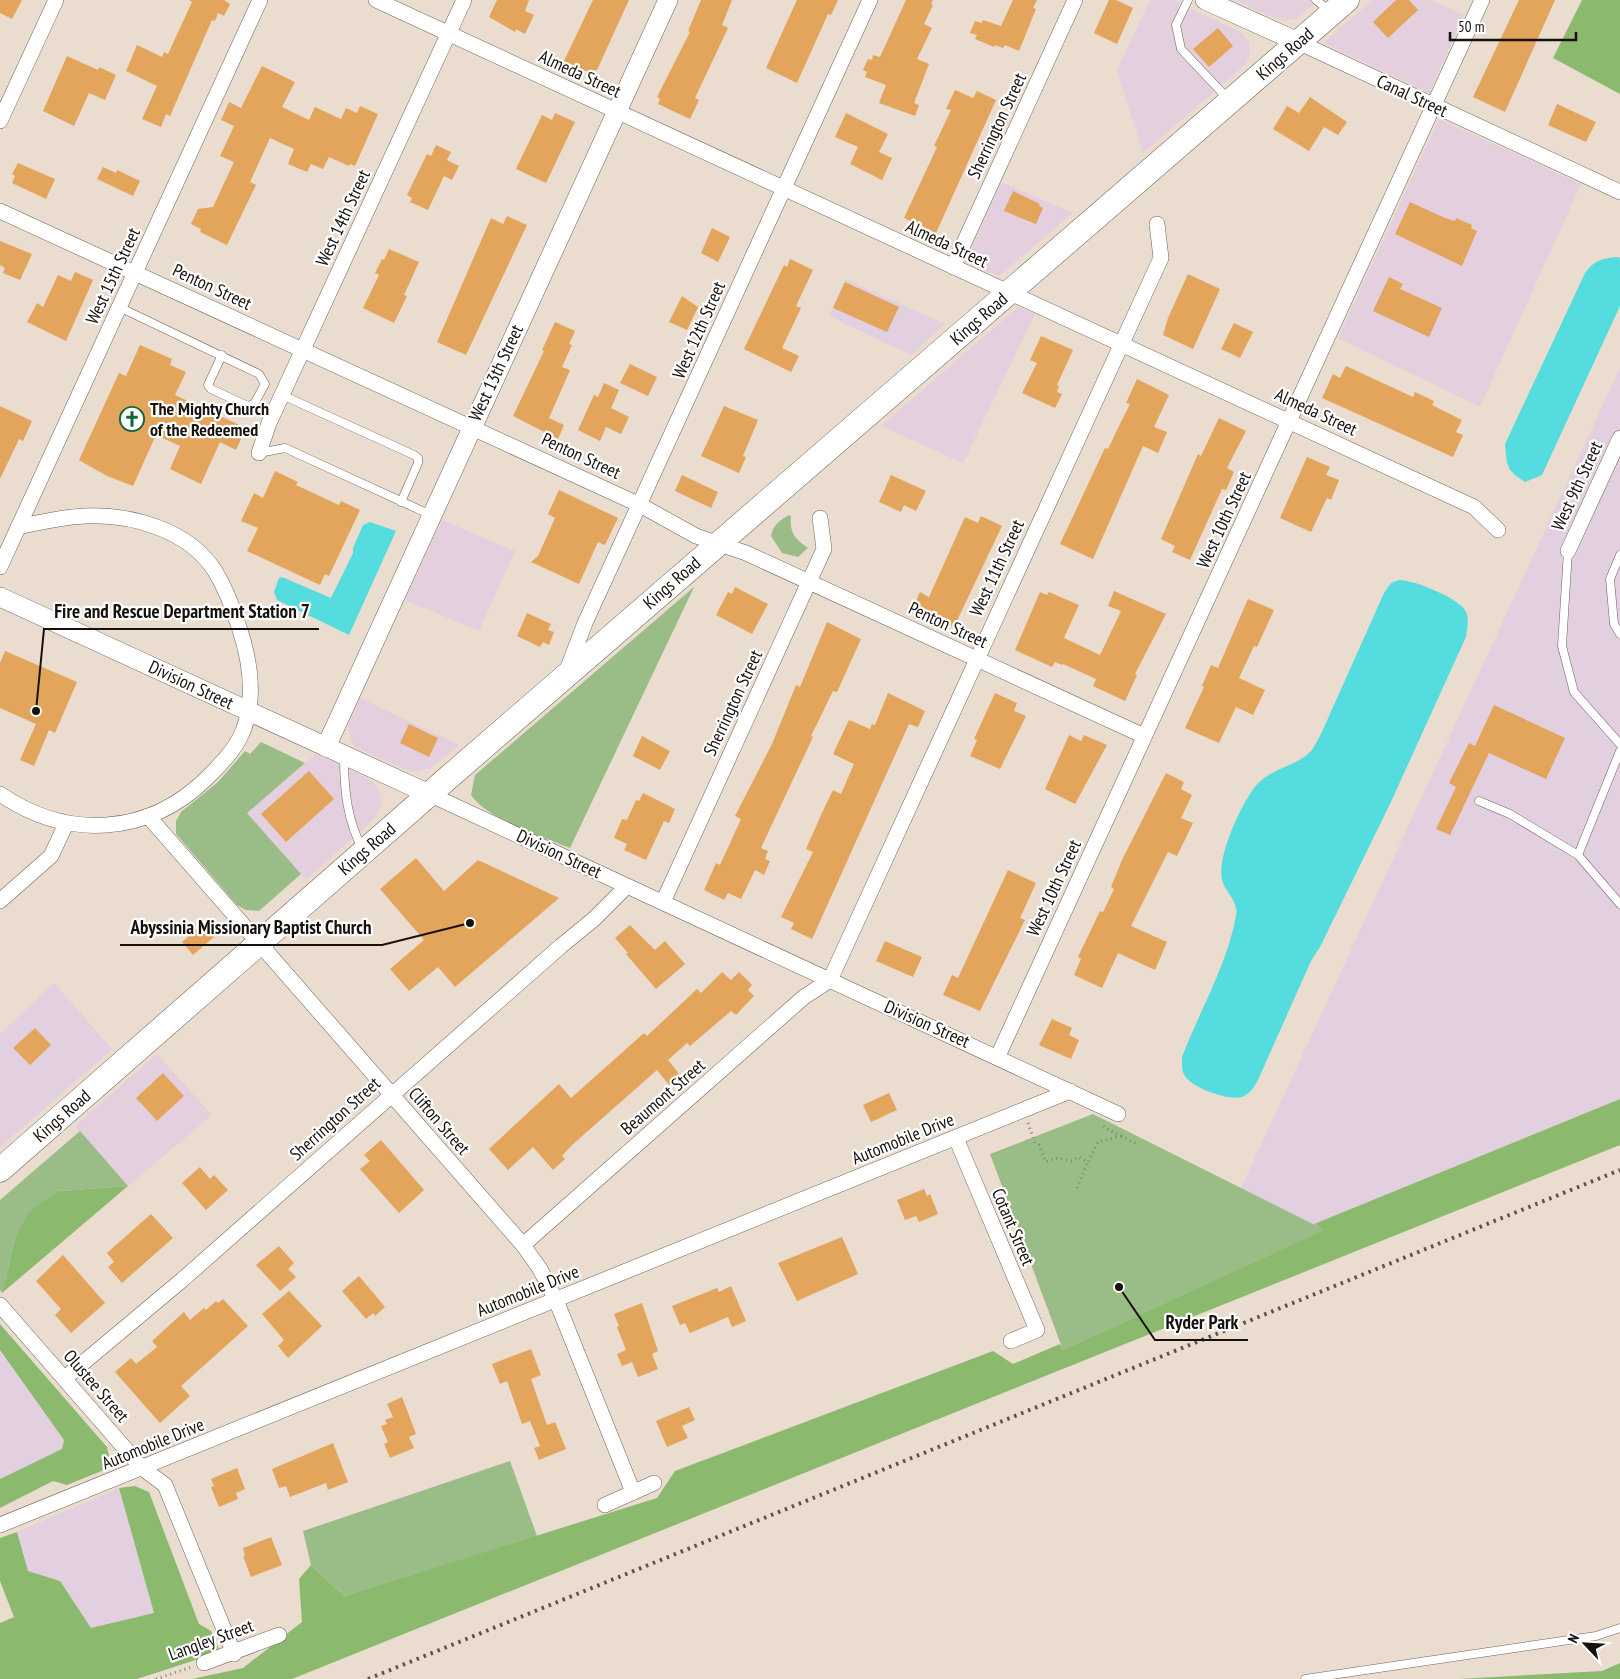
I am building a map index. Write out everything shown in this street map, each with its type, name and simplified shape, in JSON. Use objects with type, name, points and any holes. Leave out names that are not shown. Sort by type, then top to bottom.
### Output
[{"type":"main road","name":"Kings Road","points":[[0,1170],[429,794],[1298,42],[1332,4]]},
{"type":"street","points":[[0,121],[56,0]]},
{"type":"street","name":"West 15th Street","points":[[0,567],[260,0]]},
{"type":"street","name":"Almeda Street","points":[[376,0],[784,188],[1008,294],[1121,343],[1474,507],[1498,530]]},
{"type":"street","name":"West 14th Street","points":[[259,453],[282,395],[464,0]]},
{"type":"street","name":"West 13th Street","points":[[326,747],[668,0]]},
{"type":"street","name":"West 12th Street","points":[[564,677],[585,623],[870,0]]},
{"type":"street","name":"Sherrington Street","points":[[953,267],[1075,0]]},
{"type":"street","name":"Canal Street","points":[[1205,0],[1620,192]]},
{"type":"street","name":"West 10th Street","points":[[998,1056],[1435,107],[1482,0]]},
{"type":"street","name":"Penton Street","points":[[0,211],[640,504],[696,536],[746,553],[1144,736]]},
{"type":"street","name":"West 11th Street","points":[[830,980],[1161,258],[1158,224]]},
{"type":"street","name":"West 9th Street","points":[[1568,551],[1620,438]]},
{"type":"street","points":[[0,794],[22,808],[66,824],[97,827],[130,822],[173,805],[199,786],[223,763],[243,732],[249,712],[250,680],[245,644],[230,601],[215,571],[193,547],[162,529],[134,520],[104,516],[70,518],[18,527]]},
{"type":"street","name":"Sherrington Street","points":[[663,902],[824,549],[820,518]]},
{"type":"street","name":"Division Street","points":[[0,597],[998,1056],[1118,1114]]},
{"type":"street","name":"Clifton Street","points":[[148,816],[523,1245],[540,1269],[556,1300],[633,1492]]},
{"type":"street","points":[[0,901],[51,856],[66,824]]},
{"type":"street","name":"Sherrington Street","points":[[65,1378],[182,1280],[391,1094],[594,919],[627,886]]},
{"type":"street","name":"Beaumont Street","points":[[523,1245],[804,997],[830,980]]},
{"type":"street","name":"Automobile Drive","points":[[0,1525],[1070,1091]]},
{"type":"street","name":"Cotant Street","points":[[956,1138],[1037,1330],[1011,1341]]},
{"type":"street","name":"Olustee Street","points":[[0,1306],[142,1468],[165,1486],[234,1654]]},
{"type":"street","points":[[605,1505],[654,1483]]},
{"type":"street","name":"Langley Street","points":[[204,1663],[234,1654],[279,1635]]},
{"type":"lane","points":[[1188,0],[1176,25],[1181,49],[1230,101]]},
{"type":"lane","points":[[120,307],[222,355],[260,374],[265,384],[254,404],[248,406],[211,389],[208,385],[222,355]]},
{"type":"lane","points":[[282,395],[418,458],[418,463],[401,502]]},
{"type":"lane","points":[[259,453],[285,448],[431,515]]},
{"type":"lane","points":[[1568,551],[1562,646],[1574,692],[1620,744]]},
{"type":"lane","points":[[1620,555],[1610,579],[1614,624],[1620,634]]},
{"type":"lane","points":[[1578,855],[1620,750]]},
{"type":"lane","points":[[344,756],[344,788],[353,832],[364,852]]},
{"type":"lane","points":[[1479,801],[1510,814],[1578,855],[1620,904]]},
{"type":"lane","points":[[1306,1679],[1596,1636],[1620,1628]]},
{"type":"path","points":[[1089,1100],[1084,1113],[1098,1118],[1105,1128],[1139,1145]]},
{"type":"path","points":[[1023,1110],[1035,1143],[1039,1145],[1044,1162],[1055,1158],[1071,1161],[1078,1157],[1088,1162]]},
{"type":"path","points":[[1077,1188],[1098,1142],[1121,1136]]},
{"type":"path","name":"Langley Street","points":[[156,1679],[204,1663]]},
{"type":"shaded area","points":[[1150,0],[1172,0],[1241,32],[1249,42],[1250,52],[1246,64],[1143,153],[1117,70]]},
{"type":"shaded area","points":[[1234,0],[1319,0],[1296,19],[1285,20],[1272,17]]},
{"type":"shaded area","points":[[1372,0],[1431,0],[1464,15],[1429,93],[1324,43]]},
{"type":"shaded area","points":[[1439,119],[1581,184],[1480,407],[1338,338]]},
{"type":"shaded area","points":[[1001,182],[1073,213],[999,276],[965,262]]},
{"type":"shaded area","points":[[845,279],[945,324],[911,355],[829,316]]},
{"type":"shaded area","points":[[1018,307],[1035,314],[963,463],[881,426]]},
{"type":"shaded area","points":[[1620,368],[1620,1099],[1314,1224],[1241,1188]]},
{"type":"shaded area","points":[[442,520],[515,551],[479,631],[405,600]]},
{"type":"shaded area","points":[[360,698],[459,745],[431,768],[416,772],[402,768],[355,747],[351,740],[348,725]]},
{"type":"shaded area","points":[[316,754],[371,780],[379,790],[382,803],[376,817],[306,880],[246,813]]},
{"type":"shaded area","points":[[54,983],[112,1049],[24,1126],[0,1098],[0,1034]]},
{"type":"shaded area","points":[[157,1054],[212,1115],[128,1186],[75,1126]]},
{"type":"shaded area","points":[[0,1098],[24,1126],[0,1147]]},
{"type":"shaded area","points":[[0,1350],[64,1440],[62,1449],[0,1479]]},
{"type":"shaded area","points":[[119,1488],[154,1613],[91,1629],[60,1581],[28,1571],[17,1532]]},
{"type":"green space","points":[[1582,0],[1620,0],[1620,94],[1553,58]]},
{"type":"green space","points":[[789,515],[791,516],[791,526],[794,535],[808,548],[798,557],[782,553],[771,536],[777,523]]},
{"type":"green space","points":[[694,587],[570,848],[502,820],[479,804],[471,795],[475,775]]},
{"type":"green space","points":[[261,742],[305,763],[247,813],[301,874],[259,911],[246,910],[237,905],[176,834],[176,821],[181,812],[218,782],[245,751],[250,754]]},
{"type":"green space","points":[[1620,1099],[1620,1145],[292,1679],[192,1679],[243,1668],[302,1622],[299,1579],[311,1565],[344,1596],[657,1498],[675,1471],[993,1351],[1013,1364],[1060,1344],[1063,1350],[1324,1230],[1314,1224]]},
{"type":"green space","points":[[1093,1114],[1325,1230],[1063,1350],[990,1154]]},
{"type":"green space","points":[[80,1131],[128,1186],[59,1191],[15,1239],[2,1293],[0,1290],[0,1200]]},
{"type":"green space","points":[[128,1186],[2,1293],[15,1239],[28,1213],[59,1191]]},
{"type":"green space","points":[[0,1324],[107,1447],[110,1460],[104,1470],[67,1485],[53,1481],[0,1508],[0,1479],[62,1449],[64,1440],[0,1350]]},
{"type":"green space","points":[[510,1461],[537,1536],[344,1596],[311,1565],[303,1531]]},
{"type":"green space","points":[[135,1486],[149,1492],[199,1624],[211,1631],[220,1652],[137,1679],[0,1679],[0,1623],[14,1617],[0,1581],[0,1538],[17,1532],[28,1571],[60,1581],[91,1628],[154,1613],[119,1488]]},
{"type":"green space","points":[[1620,1663],[1620,1679],[1459,1679],[1602,1671]]},
{"type":"water","points":[[1620,258],[1620,306],[1542,475],[1525,482],[1511,471],[1506,458],[1505,444],[1585,273],[1599,261]]},
{"type":"water","points":[[370,522],[396,531],[349,635],[277,600],[274,592],[279,578],[282,577],[331,598],[353,553],[353,548],[363,525]]},
{"type":"water","points":[[1399,580],[1434,590],[1460,605],[1465,610],[1467,616],[1466,637],[1390,804],[1320,947],[1311,961],[1258,1080],[1250,1092],[1245,1096],[1236,1098],[1203,1089],[1189,1081],[1185,1076],[1182,1069],[1182,1057],[1227,950],[1236,915],[1234,901],[1222,880],[1221,871],[1225,848],[1245,802],[1257,785],[1264,778],[1296,762],[1311,751],[1321,734],[1384,593],[1391,583]]},
{"type":"building","points":[[0,0],[22,0],[12,19],[0,13]]},
{"type":"building","points":[[189,0],[224,0],[230,4],[224,16],[218,13],[215,21],[212,20],[170,116],[166,114],[161,127],[142,119],[157,86],[126,71],[137,45],[162,57],[164,52],[168,54],[192,2]]},
{"type":"building","points":[[497,0],[529,0],[525,11],[534,15],[525,34],[516,29],[515,32],[489,17]]},
{"type":"building","points":[[593,0],[629,0],[597,70],[593,74],[564,61]]},
{"type":"building","points":[[701,0],[732,0],[722,25],[728,28],[695,98],[699,100],[690,119],[658,104],[660,99],[657,97],[690,32],[688,31]]},
{"type":"building","points":[[797,0],[838,0],[831,15],[828,14],[797,83],[766,68]]},
{"type":"building","points":[[906,0],[933,0],[931,4],[933,5],[924,24],[932,28],[917,59],[929,64],[914,103],[919,105],[915,116],[879,103],[886,85],[865,77],[867,72],[863,70],[868,59],[872,60],[873,55],[880,57]]},
{"type":"building","points":[[1013,0],[1037,0],[1033,8],[1036,9],[1019,51],[1005,45],[1003,48],[995,45],[994,47],[975,39],[977,35],[970,33],[975,21],[982,23],[983,20],[1001,26]]},
{"type":"building","points":[[1109,0],[1116,0],[1133,8],[1117,44],[1094,33]]},
{"type":"building","points":[[1396,0],[1409,0],[1418,10],[1388,38],[1373,22]]},
{"type":"building","points":[[1519,0],[1555,0],[1505,112],[1473,97]]},
{"type":"building","points":[[1218,28],[1233,46],[1209,67],[1193,49]]},
{"type":"building","points":[[67,56],[98,70],[99,67],[116,75],[105,100],[89,93],[74,126],[43,111]]},
{"type":"building","points":[[262,66],[295,82],[282,107],[309,120],[315,107],[341,119],[346,108],[357,113],[360,106],[378,114],[355,166],[350,164],[349,166],[329,157],[323,169],[311,164],[307,172],[288,164],[294,149],[270,138],[250,182],[256,185],[227,245],[200,232],[201,229],[191,224],[198,209],[213,207],[234,162],[220,156],[234,126],[221,120],[229,102],[241,108]]},
{"type":"building","points":[[955,90],[973,98],[977,91],[996,100],[936,233],[904,218],[937,147],[934,146],[951,110],[946,109]]},
{"type":"building","points":[[1310,97],[1347,122],[1338,135],[1324,127],[1309,151],[1273,129],[1287,106],[1299,113]]},
{"type":"building","points":[[1557,104],[1596,122],[1586,142],[1548,125]]},
{"type":"building","points":[[555,113],[575,122],[546,183],[516,169],[542,115],[552,120]]},
{"type":"building","points":[[846,113],[888,134],[879,152],[892,158],[882,180],[850,164],[858,147],[835,137]]},
{"type":"building","points":[[436,145],[451,152],[447,160],[459,166],[452,180],[444,176],[428,210],[410,202],[412,198],[407,195],[427,154],[431,156]]},
{"type":"building","points":[[18,163],[55,179],[46,199],[12,183],[15,176],[12,174]]},
{"type":"building","points":[[103,167],[116,173],[117,170],[140,181],[133,196],[97,179]]},
{"type":"building","points":[[1013,191],[1040,204],[1039,206],[1043,208],[1036,224],[1004,211]]},
{"type":"building","points":[[1410,202],[1445,218],[1455,221],[1456,218],[1472,225],[1471,228],[1477,231],[1462,266],[1395,234]]},
{"type":"building","points":[[507,216],[527,225],[466,355],[437,342],[491,218],[503,224]]},
{"type":"building","points":[[712,228],[730,237],[718,262],[701,253]]},
{"type":"building","points":[[0,241],[32,254],[20,280],[3,273],[5,268],[0,265]]},
{"type":"building","points":[[389,249],[419,262],[404,295],[407,296],[394,323],[363,308],[379,275],[375,273]]},
{"type":"building","points":[[790,259],[813,270],[796,306],[801,308],[782,348],[799,356],[791,372],[744,349],[784,265],[787,267]]},
{"type":"building","points":[[75,272],[93,280],[66,341],[27,322],[37,303],[43,307],[58,275],[71,281]]},
{"type":"building","points":[[1188,274],[1220,289],[1193,349],[1163,335],[1168,318]]},
{"type":"building","points":[[1389,277],[1403,284],[1400,289],[1442,308],[1429,337],[1373,311]]},
{"type":"building","points":[[845,282],[899,307],[887,332],[833,308]]},
{"type":"building","points":[[682,296],[698,307],[687,330],[669,322]]},
{"type":"building","points":[[555,322],[575,331],[569,344],[572,345],[562,367],[570,370],[549,418],[564,425],[558,439],[513,416],[544,351],[542,350]]},
{"type":"building","points":[[1234,323],[1253,332],[1240,358],[1221,349]]},
{"type":"building","points":[[1041,336],[1073,350],[1057,385],[1059,386],[1057,392],[1062,394],[1055,408],[1022,393],[1037,363],[1030,360]]},
{"type":"building","points":[[140,345],[172,359],[170,365],[186,372],[175,395],[246,428],[236,450],[220,442],[201,484],[170,469],[180,446],[156,435],[133,486],[107,476],[79,460],[119,373],[126,376]]},
{"type":"building","points":[[630,364],[657,377],[648,396],[620,383]]},
{"type":"building","points":[[1346,366],[1413,397],[1415,392],[1434,401],[1432,405],[1462,420],[1456,432],[1463,435],[1453,457],[1322,398],[1333,374],[1340,378]]},
{"type":"building","points":[[1137,379],[1169,395],[1154,427],[1167,432],[1158,453],[1143,446],[1093,559],[1060,544],[1105,448],[1108,449],[1130,404],[1126,403]]},
{"type":"building","points":[[604,383],[619,390],[611,408],[629,417],[621,434],[606,427],[600,441],[578,430],[594,395],[598,397]]},
{"type":"building","points":[[0,406],[32,421],[23,441],[19,439],[0,479]]},
{"type":"building","points":[[724,406],[758,420],[743,456],[746,457],[739,473],[701,456]]},
{"type":"building","points":[[1219,418],[1246,431],[1227,468],[1234,472],[1226,490],[1222,489],[1190,560],[1172,552],[1175,546],[1161,539],[1198,454],[1201,456]]},
{"type":"building","points":[[1307,457],[1330,467],[1326,475],[1339,480],[1331,500],[1327,498],[1311,532],[1280,518]]},
{"type":"building","points":[[275,471],[298,482],[296,485],[339,505],[341,501],[360,510],[329,576],[325,574],[320,585],[247,551],[258,528],[241,521],[254,493],[263,498]]},
{"type":"building","points":[[682,475],[718,492],[711,508],[675,491]]},
{"type":"building","points":[[891,475],[926,491],[916,511],[904,505],[901,512],[879,502]]},
{"type":"building","points":[[559,490],[618,518],[605,545],[598,542],[579,584],[531,562],[538,556],[555,518],[548,514]]},
{"type":"building","points":[[981,516],[1002,526],[954,627],[913,608],[920,592],[929,597],[965,517],[978,523]]},
{"type":"building","points":[[735,587],[768,604],[752,634],[716,615],[728,592],[732,594]]},
{"type":"building","points":[[1114,591],[1166,614],[1135,674],[1137,675],[1125,701],[1093,686],[1096,679],[1063,664],[1055,662],[1052,667],[1015,650],[1040,592],[1047,595],[1049,592],[1079,605],[1064,638],[1100,655],[1121,611],[1108,606]]},
{"type":"building","points":[[1248,599],[1274,610],[1257,647],[1254,646],[1239,678],[1265,690],[1253,715],[1236,707],[1219,743],[1185,728],[1204,687],[1202,686],[1211,665],[1218,668]]},
{"type":"building","points":[[527,613],[551,624],[548,630],[554,632],[549,645],[543,642],[540,647],[517,636]]},
{"type":"building","points":[[827,622],[861,639],[837,692],[833,691],[811,736],[813,737],[761,848],[768,851],[765,859],[770,861],[764,875],[755,870],[741,899],[728,893],[724,900],[704,890],[716,863],[720,865],[741,819],[735,816],[772,744],[796,685],[800,687]]},
{"type":"building","points":[[5,651],[77,682],[55,733],[49,730],[34,766],[20,760],[36,724],[0,708],[0,663]]},
{"type":"building","points":[[888,693],[925,711],[918,727],[909,724],[812,939],[791,929],[794,923],[781,917],[813,852],[806,849],[821,815],[833,790],[841,794],[854,764],[833,754],[849,720],[870,729],[872,724],[875,725]]},
{"type":"building","points":[[995,693],[1017,703],[1014,711],[1026,716],[1000,769],[970,756],[977,740],[974,739]]},
{"type":"building","points":[[1494,705],[1565,738],[1546,779],[1489,753],[1450,835],[1436,829],[1456,787],[1449,783],[1469,743],[1475,746]]},
{"type":"building","points":[[409,724],[438,738],[429,757],[400,743]]},
{"type":"building","points":[[1069,735],[1081,741],[1084,735],[1107,745],[1075,804],[1045,789]]},
{"type":"building","points":[[642,736],[670,751],[660,770],[633,756]]},
{"type":"building","points":[[309,771],[334,799],[286,842],[261,814]]},
{"type":"building","points":[[1166,773],[1184,782],[1181,789],[1192,795],[1181,818],[1193,823],[1177,856],[1168,852],[1131,926],[1167,942],[1155,970],[1118,953],[1102,988],[1074,975],[1081,959],[1078,957],[1100,911],[1103,912],[1114,889],[1111,887],[1122,860]]},
{"type":"building","points":[[643,793],[675,809],[669,823],[664,821],[646,860],[624,850],[627,844],[614,838],[622,819],[627,820],[636,800],[639,801]]},
{"type":"building","points":[[416,858],[444,891],[478,860],[559,898],[455,987],[438,967],[409,991],[390,969],[424,940],[380,889]]},
{"type":"building","points":[[1008,870],[1036,883],[1020,918],[1025,920],[980,1011],[943,995],[952,975],[958,978]]},
{"type":"building","points":[[202,924],[214,937],[193,955],[182,942]]},
{"type":"building","points":[[630,925],[655,950],[665,941],[685,964],[656,989],[615,938]]},
{"type":"building","points":[[885,941],[922,957],[913,977],[876,961]]},
{"type":"building","points":[[722,972],[731,980],[739,972],[752,985],[748,990],[754,996],[736,1015],[731,1011],[690,1046],[687,1043],[668,1060],[680,1075],[669,1085],[657,1070],[572,1145],[562,1156],[565,1159],[553,1170],[533,1147],[508,1170],[489,1149],[559,1084],[571,1098],[644,1033],[647,1036],[697,989],[701,993]]},
{"type":"building","points":[[1052,1019],[1072,1028],[1069,1035],[1079,1040],[1071,1059],[1039,1045]]},
{"type":"building","points":[[35,1028],[51,1045],[30,1065],[13,1048]]},
{"type":"building","points":[[163,1073],[184,1096],[157,1121],[136,1098]]},
{"type":"building","points":[[889,1093],[897,1110],[871,1122],[863,1105]]},
{"type":"building","points":[[381,1140],[424,1190],[399,1213],[360,1169],[370,1161],[364,1155]]},
{"type":"building","points":[[200,1167],[210,1179],[214,1175],[228,1190],[206,1210],[182,1183]]},
{"type":"building","points":[[924,1189],[927,1196],[930,1194],[938,1214],[919,1222],[916,1216],[905,1220],[897,1200]]},
{"type":"building","points":[[151,1214],[173,1238],[122,1283],[108,1267],[114,1262],[107,1253]]},
{"type":"building","points":[[842,1237],[858,1274],[797,1301],[778,1263]]},
{"type":"building","points":[[279,1246],[294,1263],[288,1269],[296,1277],[280,1291],[256,1265]]},
{"type":"building","points":[[63,1255],[105,1303],[71,1333],[55,1315],[61,1309],[36,1281]]},
{"type":"building","points":[[359,1276],[385,1307],[375,1316],[373,1313],[366,1319],[342,1291]]},
{"type":"building","points":[[731,1286],[746,1321],[732,1327],[728,1317],[690,1333],[685,1323],[680,1325],[672,1306],[717,1288],[719,1292]]},
{"type":"building","points":[[289,1291],[322,1326],[288,1358],[278,1346],[284,1340],[262,1314]]},
{"type":"building","points":[[223,1299],[248,1326],[181,1386],[190,1396],[160,1423],[115,1372],[131,1358],[136,1364],[157,1347],[152,1341],[184,1312],[190,1320],[204,1308],[206,1310],[216,1301],[218,1303]]},
{"type":"building","points":[[642,1303],[658,1351],[652,1354],[658,1369],[638,1377],[632,1362],[622,1366],[617,1354],[626,1350],[614,1314]]},
{"type":"building","points":[[531,1349],[541,1375],[531,1379],[547,1425],[555,1422],[566,1449],[539,1460],[534,1448],[540,1446],[530,1421],[522,1424],[507,1381],[500,1384],[492,1364]]},
{"type":"building","points":[[402,1397],[416,1434],[409,1437],[414,1448],[390,1458],[384,1444],[388,1442],[381,1426],[387,1424],[385,1420],[393,1417],[387,1404]]},
{"type":"building","points":[[689,1407],[695,1420],[682,1426],[688,1438],[667,1447],[656,1421]]},
{"type":"building","points":[[333,1443],[348,1482],[328,1490],[326,1483],[290,1497],[286,1486],[279,1488],[272,1469]]},
{"type":"building","points":[[237,1468],[245,1489],[236,1493],[238,1499],[219,1507],[211,1487],[214,1486],[211,1479]]},
{"type":"building","points":[[271,1537],[282,1565],[251,1577],[243,1556],[245,1556],[243,1548]]},
{"type":"railway","points":[[368,1679],[1620,1170]]},
{"type":"place","name":"The Mighty Church of the Redeemed","points":[[132,419]]},
{"type":"place","name":"Fire and Rescue Department Station 7","points":[[36,711]]},
{"type":"place","name":"Abyssinia Missionary Baptist Church","points":[[470,923]]},
{"type":"place","name":"Ryder Park","points":[[1119,1287]]}]
